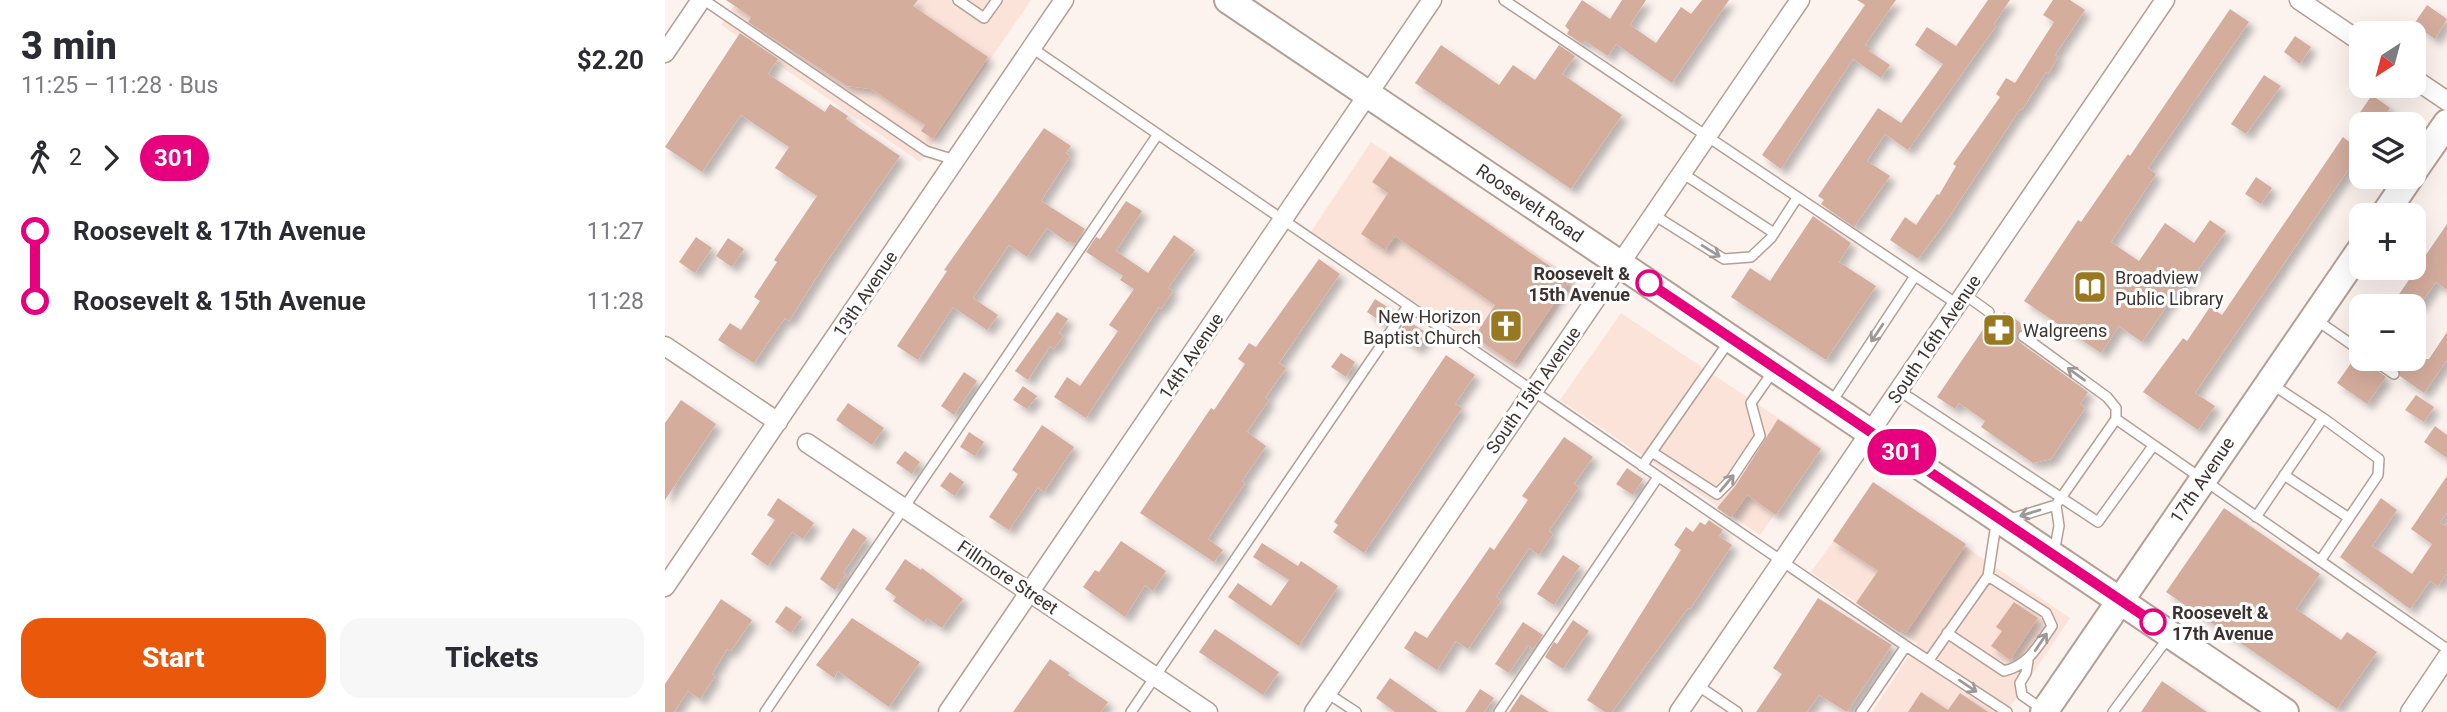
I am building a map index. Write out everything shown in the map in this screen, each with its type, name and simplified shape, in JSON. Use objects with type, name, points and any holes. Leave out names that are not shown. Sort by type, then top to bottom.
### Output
[{"type":"main road","name":"Roosevelt Road","points":[[1228,0],[2285,712]]},
{"type":"main road","points":[[2426,153],[2447,123]]},
{"type":"main road","name":"17th Avenue","points":[[2044,712],[2349,266]]},
{"type":"street","points":[[665,53],[702,0]]},
{"type":"street","name":"13th Avenue","points":[[665,587],[1064,0]]},
{"type":"street","name":"14th Avenue","points":[[948,712],[1432,0]]},
{"type":"street","name":"South 15th Avenue","points":[[1314,712],[1800,0]]},
{"type":"street","name":"South 16th Avenue","points":[[1678,712],[2165,0]]},
{"type":"street","points":[[2299,0],[2349,34]]},
{"type":"street","points":[[2426,87],[2447,101]]},
{"type":"street","points":[[665,346],[778,422]]},
{"type":"street","name":"Fillmore Street","points":[[807,443],[1208,712]]},
{"type":"street","points":[[2410,712],[2447,657]]},
{"type":"lane","points":[[702,0],[926,151],[955,160]]},
{"type":"lane","points":[[958,0],[984,18],[997,0]]},
{"type":"lane","points":[[1504,0],[1915,276],[1989,312]]},
{"type":"lane","points":[[1031,48],[1906,646],[2007,712]]},
{"type":"lane","points":[[765,712],[1157,134]]},
{"type":"lane","points":[[1682,173],[1774,233]]},
{"type":"lane","points":[[1654,215],[1724,260],[1751,257],[1774,233],[1797,198]]},
{"type":"lane","points":[[1830,404],[1915,276]]},
{"type":"lane","points":[[1131,712],[1408,306]]},
{"type":"lane","points":[[2313,318],[2349,343]]},
{"type":"lane","points":[[1929,660],[1988,576],[2000,519],[2058,501],[2116,419],[2116,408],[2107,397],[2023,336]]},
{"type":"lane","points":[[1642,466],[1731,338]]},
{"type":"lane","points":[[1652,452],[1717,494],[1730,481],[1760,436],[1751,403],[1775,368]]},
{"type":"lane","points":[[2390,371],[2394,374]]},
{"type":"lane","points":[[2269,382],[2379,459],[2378,475],[2320,561]]},
{"type":"lane","points":[[1898,390],[2058,501],[2098,522],[2153,446]]},
{"type":"lane","points":[[2256,517],[2323,418]]},
{"type":"lane","points":[[2116,419],[2447,649]]},
{"type":"lane","points":[[2284,475],[2349,518]]},
{"type":"lane","points":[[1499,712],[1658,477]]},
{"type":"lane","points":[[2053,555],[2059,526],[2058,501]]},
{"type":"lane","points":[[1988,576],[2046,613],[2052,626],[2028,661],[2026,673],[2020,683],[2022,695],[2044,712]]},
{"type":"lane","points":[[1947,633],[2004,671],[2028,661]]},
{"type":"lane","points":[[2113,712],[2171,634]]},
{"type":"lane","points":[[1861,712],[1906,646]]},
{"type":"lane","points":[[1697,685],[1737,712]]},
{"type":"lane","points":[[1327,692],[1356,712]]},
{"type":"shaded area","points":[[738,0],[1031,0],[920,162],[721,25]]},
{"type":"shaded area","points":[[1371,142],[1577,281],[1516,369],[1310,233]]},
{"type":"shaded area","points":[[1621,313],[1822,447],[1760,535],[1560,400]]},
{"type":"shaded area","points":[[1874,484],[2070,618],[2007,712],[1872,712],[1917,643],[1811,572]]},
{"type":"building","points":[[726,0],[918,0],[913,6],[988,57],[933,139],[921,131],[925,125],[871,89],[847,86],[748,22],[751,17]]},
{"type":"building","points":[[1582,0],[1610,19],[1622,0],[1646,0],[1630,25],[1656,43],[1681,7],[1691,14],[1702,0],[1729,0],[1672,83],[1616,44],[1608,56],[1585,41],[1583,44],[1567,34],[1569,30],[1565,26]]},
{"type":"building","points":[[1857,0],[1896,0],[1865,45],[1871,48],[1869,51],[1890,65],[1881,78],[1853,59],[1781,169],[1762,155],[1865,5]]},
{"type":"building","points":[[1988,0],[2010,0],[1994,24],[1996,26],[1908,150],[1885,134],[1867,161],[1890,176],[1854,227],[1821,204],[1824,200],[1818,196],[1878,108],[1901,123],[1943,64],[1915,45],[1927,27],[1956,46]]},
{"type":"building","points":[[2053,0],[2070,0],[2085,10],[2055,55],[2058,57],[2048,74],[2046,72],[1918,259],[1890,240],[1905,217],[1916,225],[1937,194],[1939,195],[1956,166],[1953,164],[2000,97],[1996,94],[2006,78],[2015,83],[2054,22],[2043,15]]},
{"type":"building","points":[[2427,5],[2447,19],[2435,39],[2426,33],[2426,21],[2416,21]]},
{"type":"building","points":[[2230,9],[2249,22],[2148,168],[2156,174],[2111,242],[2139,261],[2165,223],[2194,243],[2210,220],[2226,231],[2187,285],[2183,282],[2142,342],[2119,326],[2101,353],[2024,301],[2078,220],[2081,222],[2128,154],[2130,156]]},
{"type":"building","points":[[740,33],[778,59],[768,74],[825,112],[830,104],[848,116],[846,119],[900,156],[789,321],[785,318],[754,363],[718,340],[730,323],[741,330],[760,301],[754,297],[777,262],[774,260],[817,196],[775,168],[789,147],[741,115],[702,172],[665,147]]},
{"type":"building","points":[[2295,36],[2311,47],[2300,64],[2284,52]]},
{"type":"building","points":[[1441,45],[1499,85],[1513,65],[1535,80],[1559,45],[1575,56],[1562,74],[1622,115],[1571,189],[1415,83]]},
{"type":"building","points":[[2264,75],[2281,86],[2246,134],[2231,124]]},
{"type":"building","points":[[2370,98],[2376,98],[2390,108],[2387,112],[2360,112]]},
{"type":"building","points":[[1044,128],[1071,146],[1066,153],[1070,156],[1041,201],[1085,229],[1075,244],[1070,241],[1069,243],[1047,228],[1027,257],[1009,245],[973,298],[998,315],[987,330],[953,307],[918,360],[897,346],[947,271],[944,270]]},
{"type":"building","points":[[2343,137],[2349,142],[2349,168],[2195,393],[2215,406],[2198,430],[2143,392],[2183,338],[2187,341],[2210,307],[2222,315]]},
{"type":"building","points":[[1390,156],[1570,280],[1513,363],[1474,337],[1495,305],[1395,236],[1385,250],[1361,234],[1388,193],[1372,182]]},
{"type":"building","points":[[2256,177],[2272,188],[2261,204],[2245,194]]},
{"type":"building","points":[[1126,201],[1142,211],[1116,251],[1148,273],[1174,235],[1195,250],[1168,288],[1173,291],[1161,309],[1159,307],[1086,418],[1054,397],[1067,377],[1080,386],[1118,331],[1109,325],[1134,289],[1120,280],[1123,276],[1086,252],[1096,237],[1100,239]]},
{"type":"building","points":[[1813,216],[1851,243],[1839,262],[1876,286],[1826,360],[1731,297],[1750,268],[1770,281]]},
{"type":"building","points":[[2447,224],[2447,290],[2436,282],[2426,296],[2426,294],[2399,294],[2409,280],[2426,280],[2426,255]]},
{"type":"building","points":[[696,237],[712,248],[695,273],[679,262]]},
{"type":"building","points":[[728,238],[744,249],[732,267],[716,256]]},
{"type":"building","points":[[1319,259],[1340,274],[1279,363],[1286,368],[1265,398],[1269,400],[1247,432],[1266,446],[1208,539],[1223,550],[1214,562],[1140,513],[1211,408],[1214,410],[1245,364],[1238,359],[1249,343],[1256,347]]},
{"type":"building","points":[[1375,299],[1395,312],[1386,325],[1367,312]]},
{"type":"building","points":[[1057,312],[1068,319],[1059,333],[1063,336],[1054,349],[1050,346],[1028,380],[1015,371]]},
{"type":"building","name":"Walgreens","points":[[2004,312],[2024,325],[2015,339],[2088,392],[2080,404],[2085,408],[2051,459],[2033,463],[1981,427],[1985,421],[1959,403],[1955,409],[1937,397],[1988,322],[1994,326]]},
{"type":"building","points":[[1407,320],[1428,334],[1418,349],[1398,333]]},
{"type":"building","points":[[2447,332],[2447,360],[2424,393],[2400,376],[2399,371],[2426,371],[2426,359],[2429,359]]},
{"type":"building","points":[[1341,353],[1355,362],[1346,377],[1331,367]]},
{"type":"building","points":[[1446,355],[1475,375],[1455,404],[1462,408],[1364,553],[1333,532],[1338,525],[1334,522]]},
{"type":"building","points":[[2349,366],[2349,371],[2378,371],[2386,377],[2367,404],[2337,383]]},
{"type":"building","points":[[964,372],[977,381],[954,415],[941,406]]},
{"type":"building","points":[[1023,386],[1037,396],[1027,409],[1013,400]]},
{"type":"building","points":[[2416,395],[2434,407],[2424,422],[2405,410]]},
{"type":"building","points":[[681,400],[716,424],[665,500],[665,423]]},
{"type":"building","points":[[848,403],[884,428],[872,445],[836,420]]},
{"type":"building","points":[[1778,419],[1821,449],[1776,515],[1747,495],[1731,518],[1717,508],[1736,485]]},
{"type":"building","points":[[1042,425],[1074,447],[1044,492],[1038,487],[1009,530],[989,517],[1018,474],[1012,470]]},
{"type":"building","points":[[2435,426],[2447,435],[2447,458],[2424,442]]},
{"type":"building","points":[[969,432],[984,442],[975,456],[960,447]]},
{"type":"building","points":[[1564,437],[1593,457],[1574,484],[1579,487],[1549,531],[1553,534],[1539,555],[1529,548],[1496,597],[1501,601],[1468,649],[1456,641],[1437,670],[1404,648],[1415,631],[1427,638],[1490,547],[1494,550],[1528,500],[1522,496]]},
{"type":"building","points":[[905,451],[920,462],[912,474],[896,463]]},
{"type":"building","points":[[1627,468],[1643,479],[1633,495],[1616,484]]},
{"type":"building","points":[[950,472],[964,482],[955,496],[940,486]]},
{"type":"building","points":[[2447,476],[2447,512],[2440,523],[2445,526],[2447,523],[2447,573],[2438,586],[2430,581],[2410,609],[2340,557],[2381,498],[2397,510],[2372,546],[2412,574],[2432,544],[2411,529]]},
{"type":"building","points":[[1873,482],[1966,544],[1906,633],[1902,630],[1900,633],[1856,603],[1878,571],[1833,541]]},
{"type":"building","points":[[778,498],[814,523],[803,539],[792,532],[768,566],[751,554],[775,520],[767,515]]},
{"type":"building","points":[[2224,508],[2320,574],[2296,609],[2341,640],[2347,632],[2377,652],[2337,709],[2166,592]]},
{"type":"building","points":[[1709,520],[1723,530],[1719,536],[1732,545],[1690,609],[1688,608],[1612,712],[1605,712],[1587,700],[1681,550],[1674,545],[1686,527],[1693,532],[1700,522],[1705,525]]},
{"type":"building","points":[[853,528],[867,538],[835,590],[820,579]]},
{"type":"building","points":[[1121,541],[1166,571],[1153,591],[1145,585],[1125,617],[1083,587],[1095,570],[1099,572]]},
{"type":"building","points":[[1262,543],[1298,566],[1301,561],[1338,586],[1299,646],[1228,597],[1238,583],[1271,606],[1289,580],[1253,557]]},
{"type":"building","points":[[1563,555],[1580,566],[1554,605],[1537,594]]},
{"type":"building","points":[[905,559],[921,570],[922,568],[963,599],[942,628],[927,618],[924,622],[893,601],[896,597],[885,589]]},
{"type":"building","points":[[1818,598],[1892,645],[1847,712],[1819,695],[1807,712],[1756,712],[1782,674],[1773,668]]},
{"type":"building","points":[[721,599],[752,620],[731,651],[727,649],[712,674],[715,676],[700,699],[688,691],[674,712],[665,712],[665,684]]},
{"type":"building","points":[[2014,602],[2038,618],[2010,660],[1991,646],[2002,631],[1996,627]]},
{"type":"building","points":[[786,606],[802,617],[791,633],[775,622]]},
{"type":"building","points":[[852,618],[920,662],[889,707],[838,671],[834,678],[816,665]]},
{"type":"building","points":[[1573,620],[1589,631],[1563,669],[1545,657]]},
{"type":"building","points":[[1523,622],[1543,635],[1533,649],[1528,645],[1509,673],[1495,664]]},
{"type":"building","points":[[1215,629],[1279,672],[1263,695],[1199,652]]},
{"type":"building","points":[[1050,659],[1070,673],[1068,675],[1108,702],[1101,712],[1013,712]]},
{"type":"building","points":[[1390,678],[1438,712],[1395,712],[1376,698]]},
{"type":"building","points":[[2162,681],[2207,712],[2141,712]]},
{"type":"building","points":[[1480,689],[1494,698],[1484,712],[1465,712]]},
{"type":"building","points":[[1921,692],[1948,710],[1960,693],[1988,712],[1908,712]]},
{"type":"building","points":[[1521,694],[1549,712],[1509,712]]},
{"type":"bus line","name":"301","points":[[1649,283],[2153,622]]},
{"type":"place","name":"Roosevelt & 15th Avenue","points":[[1649,283]]},
{"type":"place","name":"Broadview Public Library","points":[[2090,287]]},
{"type":"place","name":"New Horizon Baptist Church","points":[[1506,326]]},
{"type":"place","name":"Walgreens","points":[[1999,330]]},
{"type":"place","name":"Roosevelt & 17th Avenue","points":[[2153,622]]}]
